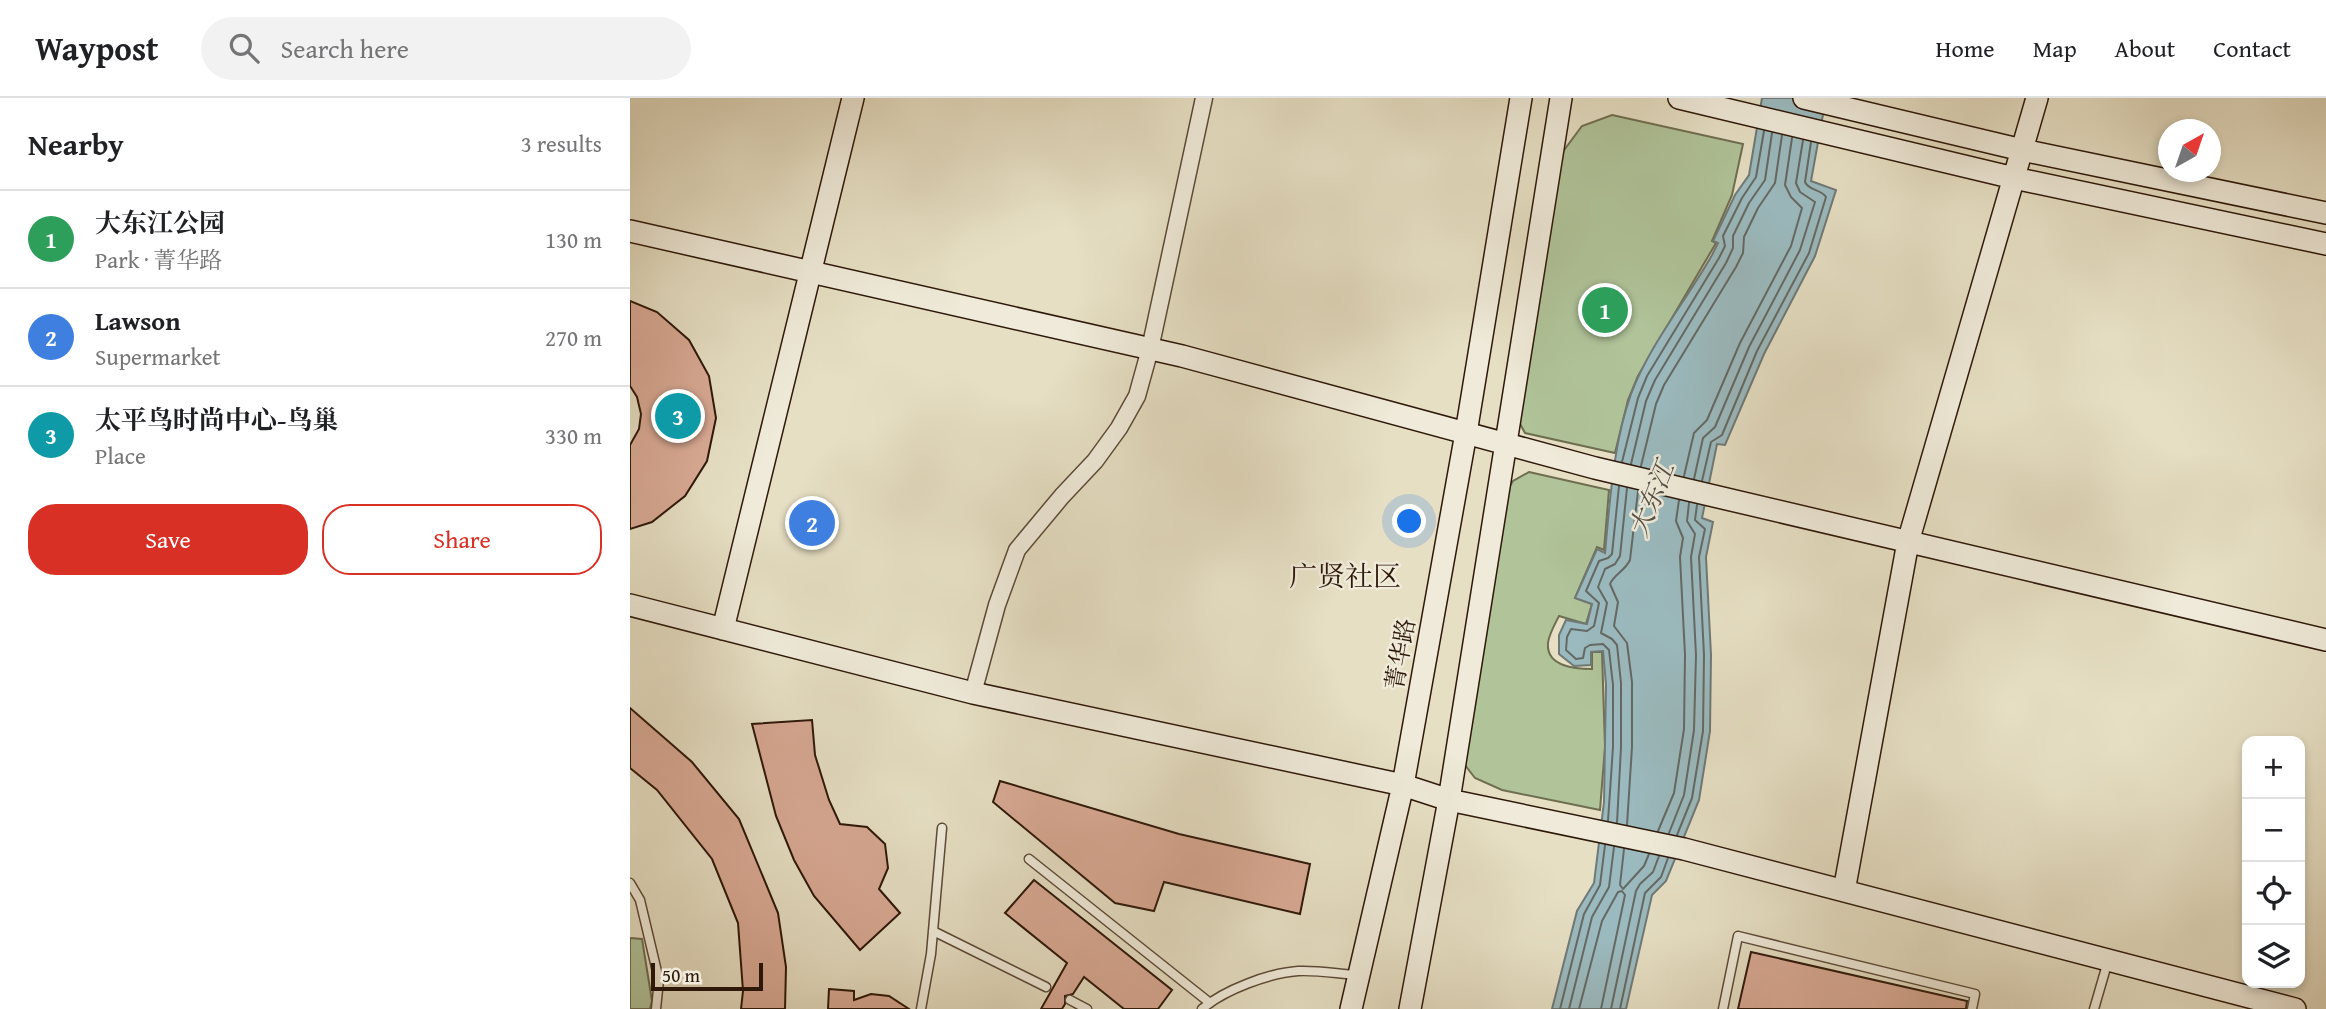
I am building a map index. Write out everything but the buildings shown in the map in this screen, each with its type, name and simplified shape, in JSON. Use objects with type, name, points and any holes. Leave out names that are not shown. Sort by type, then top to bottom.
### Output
[{"type":"street","points":[[723,629],[853,98]]},
{"type":"street","points":[[973,693],[997,604],[1017,550],[1095,461],[1119,428],[1137,396],[1150,349],[1205,98]]},
{"type":"street","name":"菁华路","points":[[1351,1009],[1403,785],[1466,433],[1521,98]]},
{"type":"street","points":[[1410,1009],[1449,800],[1561,98]]},
{"type":"street","points":[[1679,98],[2014,178],[2326,244]]},
{"type":"street","points":[[1804,98],[2022,150],[2326,213]]},
{"type":"street","points":[[1844,891],[1908,542],[2037,98]]},
{"type":"street","points":[[630,230],[1150,349],[1595,468],[2326,640]]},
{"type":"street","points":[[630,606],[973,693],[1403,785],[1449,800],[1684,849],[2295,1009]]},
{"type":"lane","points":[[921,1009],[931,954],[942,828]]},
{"type":"lane","points":[[1029,859],[1210,1003]]},
{"type":"lane","points":[[630,883],[640,900],[659,980],[656,1009]]},
{"type":"lane","points":[[933,931],[1046,987]]},
{"type":"lane","points":[[1723,1009],[1738,936],[1975,994],[1972,1009]]},
{"type":"lane","points":[[2094,1009],[2108,960]]},
{"type":"lane","points":[[1202,1009],[1253,981],[1297,971],[1358,975]]},
{"type":"lane","points":[[1070,1000],[1087,1009]]},
{"type":"green space","points":[[1612,115],[1743,144],[1732,195],[1712,241],[1716,243],[1638,376],[1628,400],[1615,453],[1525,433],[1518,420],[1562,153],[1582,126]]},
{"type":"green space","points":[[1529,472],[1609,490],[1604,550],[1597,547],[1575,598],[1592,604],[1586,624],[1559,616],[1548,643],[1552,657],[1571,667],[1592,669],[1592,652],[1602,652],[1605,747],[1600,810],[1502,790],[1475,778],[1461,760],[1503,497],[1513,481]]},
{"type":"green space","points":[[630,938],[642,939],[652,1001],[650,1009],[630,1009]]},
{"type":"water","name":"大东江","points":[[1762,98],[1826,98],[1811,181],[1836,190],[1815,256],[1764,354],[1725,445],[1717,444],[1702,518],[1713,522],[1706,557],[1711,655],[1710,731],[1699,800],[1666,881],[1652,895],[1626,1009],[1552,1009],[1577,911],[1594,883],[1604,802],[1606,685],[1603,651],[1591,652],[1591,665],[1574,666],[1559,654],[1559,635],[1566,620],[1587,624],[1592,604],[1575,598],[1597,549],[1605,553],[1616,453],[1631,394],[1658,340],[1712,255],[1718,243],[1713,241],[1735,195],[1749,175]]},
{"type":"place","name":"大东江公园","points":[[1605,310]]},
{"type":"place","name":"太平鸟时尚中心-鸟巢","points":[[678,416]]},
{"type":"place","name":"Lawson","points":[[812,523]]},
{"type":"district","name":"广贤社区","points":[[1345,575]]}]
